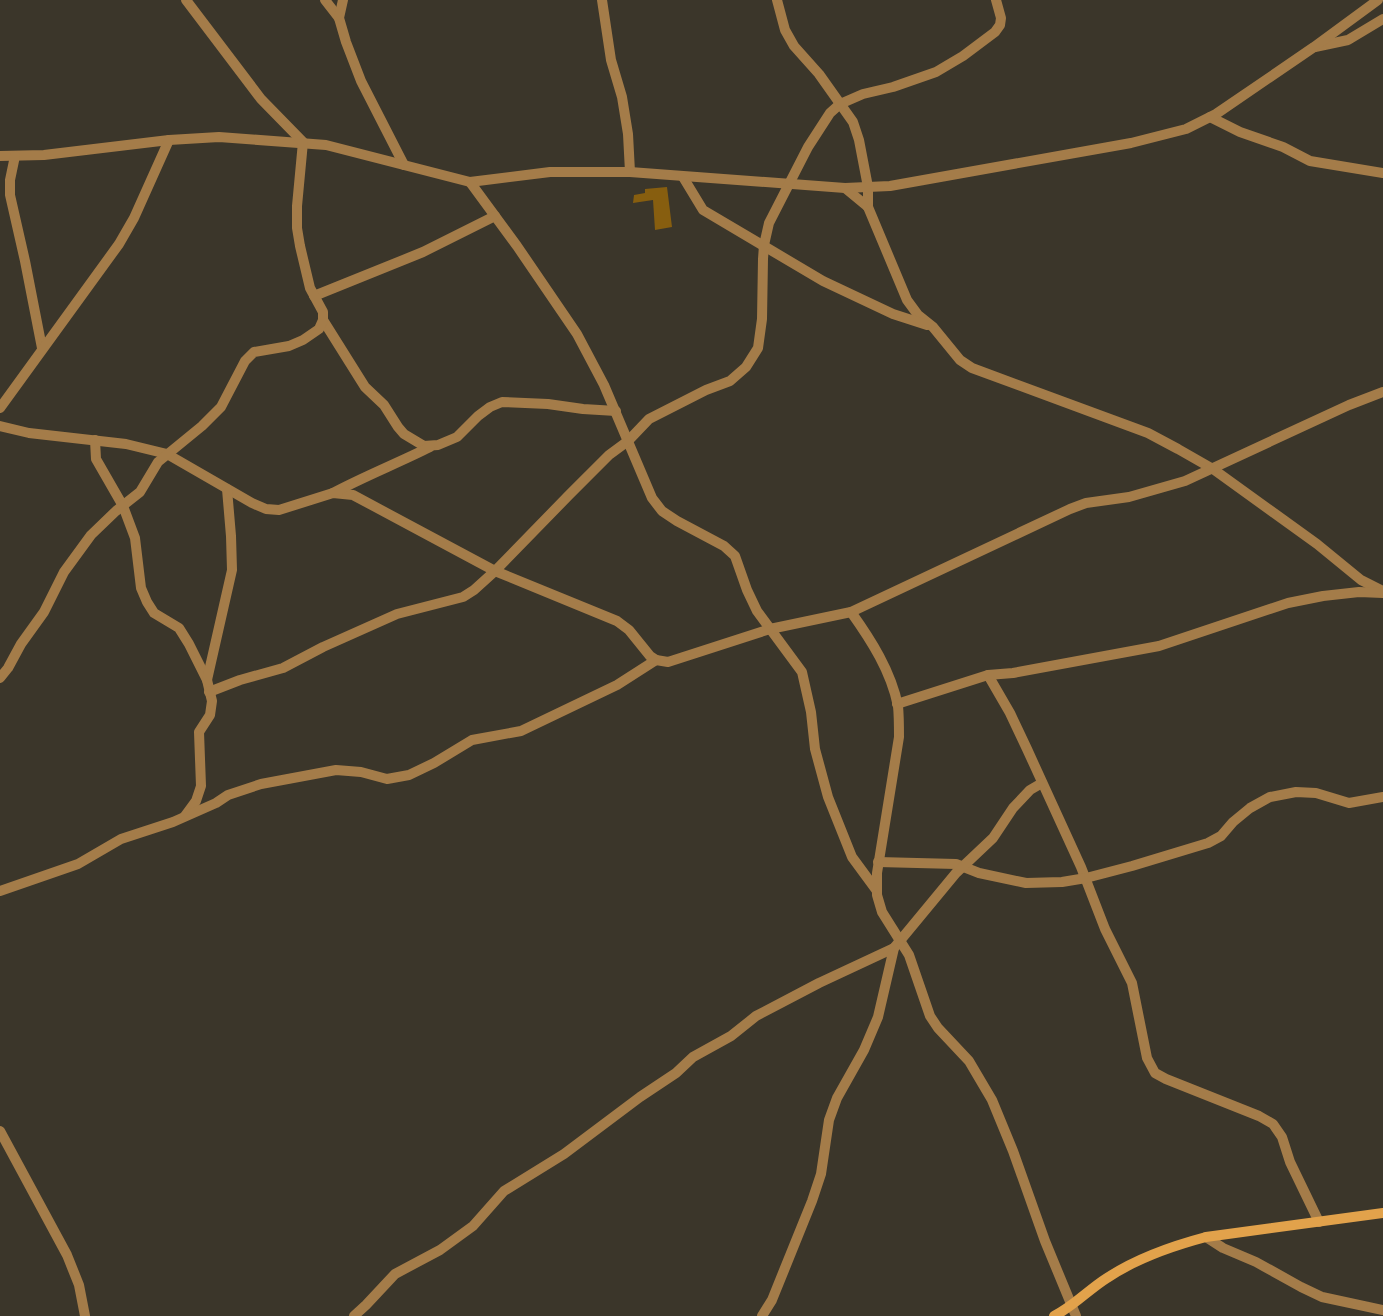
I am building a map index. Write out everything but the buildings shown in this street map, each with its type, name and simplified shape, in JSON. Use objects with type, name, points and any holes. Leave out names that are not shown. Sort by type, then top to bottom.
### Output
[{"type":"street","points":[[0,678],[44,612],[64,572],[91,535],[140,492],[158,462],[202,426],[221,407],[245,361],[254,352],[283,348],[303,340],[319,329],[322,320],[323,312],[310,288],[297,228],[297,206],[303,142],[261,99],[186,0]]},
{"type":"street","points":[[325,0],[339,18],[361,81],[404,165]]},
{"type":"street","points":[[339,18],[343,0]]},
{"type":"street","points":[[602,0],[611,60],[622,97],[628,134],[630,172]]},
{"type":"street","points":[[777,0],[785,30],[794,46],[819,74],[853,122],[859,140],[868,186],[868,207],[908,300],[918,315],[933,327],[960,360],[972,368],[1148,433],[1213,469],[1317,544],[1361,580],[1383,592]]},
{"type":"street","points":[[210,692],[240,680],[283,668],[323,647],[397,614],[464,597],[495,571],[603,462],[628,441],[649,419],[706,390],[730,381],[746,367],[758,348],[762,319],[764,246],[769,223],[808,147],[830,113],[840,104],[863,94],[893,87],[936,72],[963,56],[995,32],[1000,24],[1001,18],[996,0]]},
{"type":"street","points":[[0,156],[44,155],[169,140],[219,137],[326,145],[470,182],[550,172],[630,172],[845,188],[890,186],[1131,143],[1186,129],[1210,117],[1314,47],[1378,0]]},
{"type":"street","points":[[1314,47],[1348,40],[1383,19]]},
{"type":"street","points":[[1210,117],[1240,132],[1283,147],[1310,161],[1383,173]]},
{"type":"street","points":[[0,408],[119,244],[134,218],[169,140]]},
{"type":"street","points":[[15,156],[10,180],[10,196],[42,348]]},
{"type":"street","points":[[682,177],[703,210],[823,281],[893,314],[933,327]]},
{"type":"street","points":[[470,182],[517,246],[576,334],[604,385],[652,498],[662,511],[724,546],[735,556],[757,611],[802,672],[811,712],[815,749],[828,797],[852,857],[877,891]]},
{"type":"street","points":[[845,188],[868,207]]},
{"type":"street","points":[[314,296],[423,252],[495,216]]},
{"type":"street","points":[[322,320],[365,387],[384,405],[398,427],[415,442],[430,447]]},
{"type":"street","points":[[333,493],[353,495],[495,571],[617,621],[629,630],[650,656],[656,660],[668,662],[770,629],[851,612],[1070,509],[1086,503],[1129,497],[1185,481],[1350,405],[1383,392]]},
{"type":"street","points":[[0,426],[29,433],[126,444],[167,454],[266,509],[280,510],[333,493],[361,478],[457,437],[478,416],[502,402],[548,404],[616,412]]},
{"type":"street","points":[[95,440],[96,459],[123,506],[135,538],[141,588],[146,602],[154,613],[179,628],[207,680],[210,692],[212,702],[210,715],[199,732],[201,786],[196,801],[184,817]]},
{"type":"street","points":[[207,680],[232,570],[227,489]]},
{"type":"street","points":[[897,704],[988,675],[1032,670],[1158,646],[1288,603],[1322,596],[1359,592],[1383,592]]},
{"type":"street","points":[[851,612],[881,659],[897,704],[899,736],[878,862],[877,891],[882,912],[898,945],[916,972],[930,1016],[938,1028],[969,1061],[992,1100],[1013,1151],[1045,1241],[1074,1311]]},
{"type":"street","points":[[0,891],[78,864],[121,839],[184,817],[240,790],[304,775],[336,770],[361,772],[387,778],[409,774],[434,763],[472,740],[522,731],[617,685],[656,660]]},
{"type":"street","points":[[988,675],[1010,713],[1086,878],[1105,929],[1132,982],[1147,1058],[1155,1073],[1259,1116],[1273,1124],[1282,1137],[1290,1162],[1319,1222]]},
{"type":"street","points":[[762,1316],[772,1300],[812,1202],[821,1174],[829,1120],[837,1098],[864,1050],[878,1017],[898,945],[962,866],[993,838],[1013,808],[1030,790],[1042,784]]},
{"type":"street","points":[[878,862],[956,864],[979,873],[1026,883],[1062,882],[1132,866],[1208,843],[1221,836],[1233,822],[1250,808],[1270,797],[1296,792],[1316,793],[1350,803],[1383,798]]},
{"type":"street","points":[[354,1316],[396,1274],[440,1250],[473,1226],[504,1191],[564,1154],[640,1097],[676,1073],[693,1057],[732,1036],[756,1016],[898,945]]},
{"type":"street","points":[[0,1131],[67,1255],[78,1285],[85,1316]]},
{"type":"street","points":[[1058,1315],[1074,1311],[1106,1278],[1141,1258],[1206,1237],[1383,1213]]},
{"type":"street","points":[[1206,1237],[1223,1248],[1256,1262],[1301,1288],[1322,1297],[1383,1310]]}]
